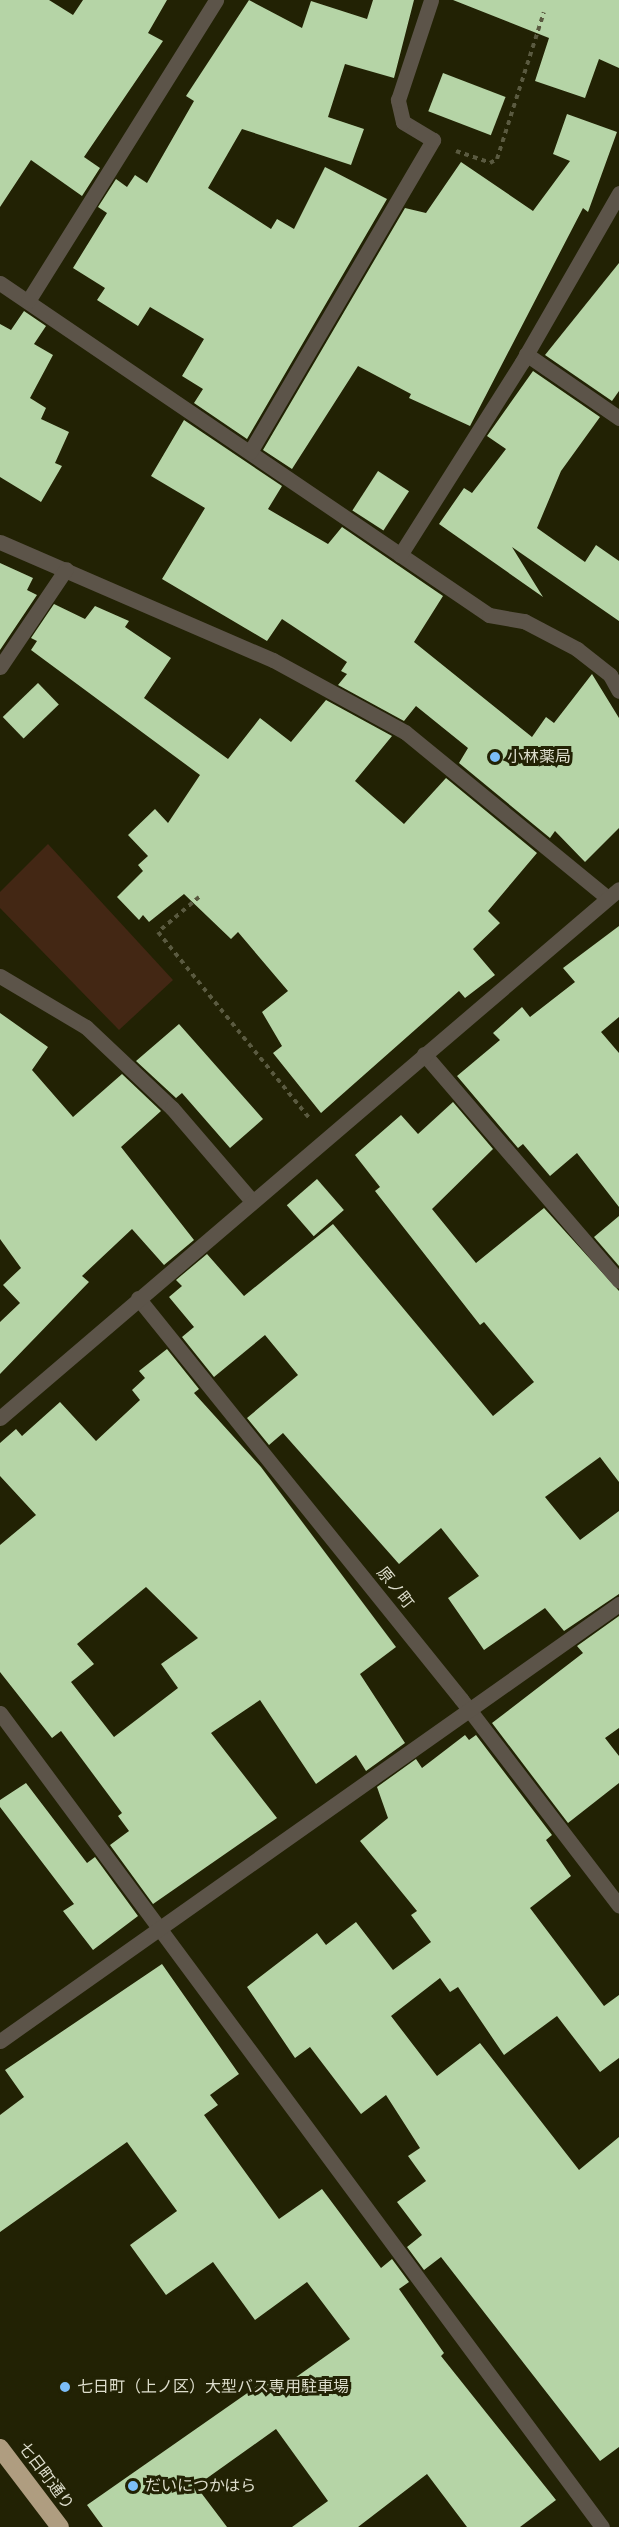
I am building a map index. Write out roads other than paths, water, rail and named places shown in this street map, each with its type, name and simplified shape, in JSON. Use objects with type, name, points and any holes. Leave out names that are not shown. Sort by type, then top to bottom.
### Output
[{"type":"highway","name":"七日町通り","points":[[0,2448],[60,2527]]},
{"type":"street","points":[[28,302],[216,0]]},
{"type":"street","points":[[250,452],[434,141],[403,122],[398,100],[430,0]]},
{"type":"street","points":[[400,555],[526,354],[619,193]]},
{"type":"street","points":[[0,283],[489,615],[525,621],[577,650],[610,675],[619,691]]},
{"type":"street","points":[[526,354],[619,418]]},
{"type":"street","points":[[0,542],[273,660],[405,732],[613,894],[0,1418]]},
{"type":"street","points":[[0,667],[66,569]]},
{"type":"street","points":[[0,976],[86,1027],[172,1108],[252,1201]]},
{"type":"street","points":[[424,1054],[619,1281]]},
{"type":"street","name":"原ノ町","points":[[138,1298],[471,1711],[619,1906]]},
{"type":"street","points":[[0,2041],[471,1711],[619,1604]]},
{"type":"street","points":[[0,1713],[162,1927],[602,2527]]},
{"type":"place","name":"小林薬局","points":[[495,757]]},
{"type":"place","name":"七日町（上ノ区）大型バス専用駐車場","points":[[65,2387]]},
{"type":"place","name":"だいにつかはら","points":[[133,2486]]}]
